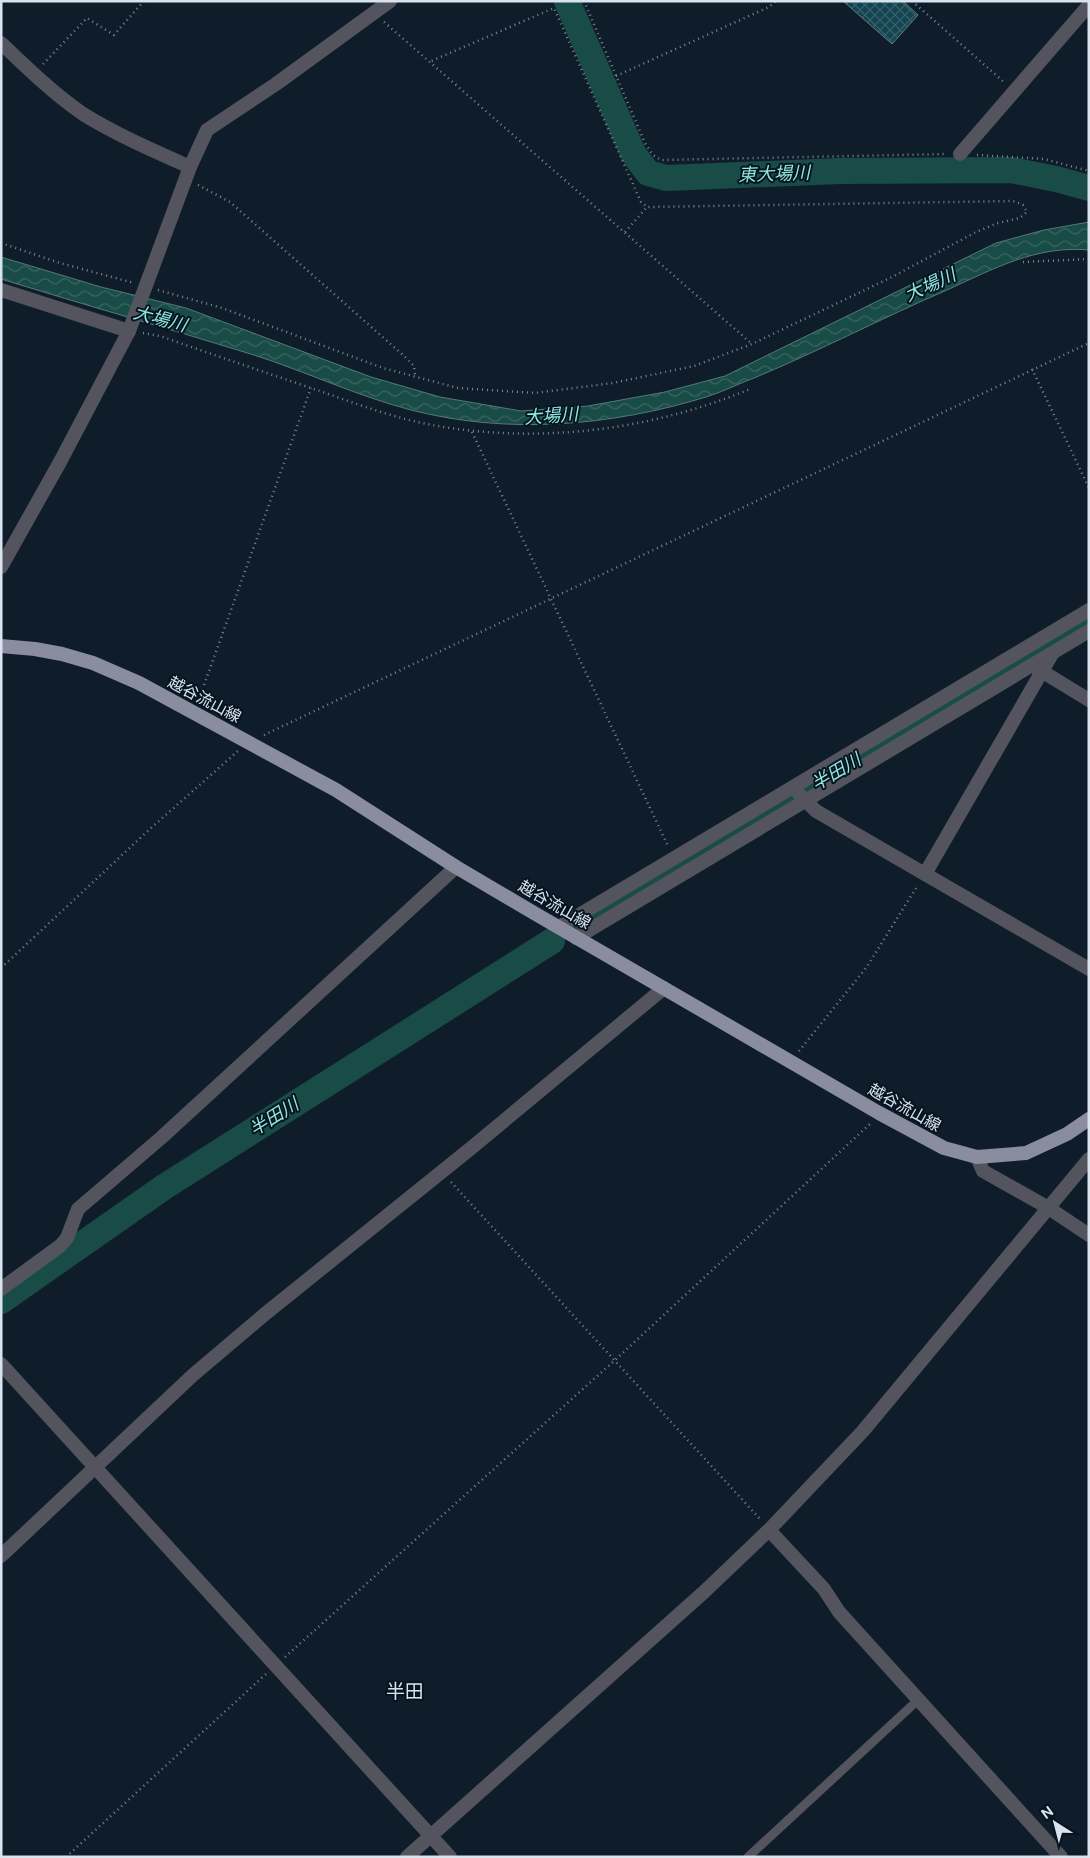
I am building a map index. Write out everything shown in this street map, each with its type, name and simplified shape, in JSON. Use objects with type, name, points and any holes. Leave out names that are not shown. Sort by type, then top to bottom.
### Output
[{"type":"main road","name":"越谷流山線","points":[[1,646],[35,649],[93,663],[139,683],[194,712],[336,790],[456,867],[576,938],[879,1113],[944,1148],[977,1157],[1026,1153],[1067,1134],[1089,1119]]},
{"type":"street","points":[[1,567],[60,462],[130,327],[188,173],[207,130],[276,84],[390,1]]},
{"type":"street","points":[[960,154],[1088,6]]},
{"type":"street","points":[[1,43],[33,74],[83,113],[188,173]]},
{"type":"street","points":[[1,290],[130,327]]},
{"type":"street","points":[[576,938],[798,793],[1028,663],[1089,610]]},
{"type":"street","points":[[559,927],[674,857],[798,793],[1028,663],[1089,631]]},
{"type":"street","points":[[1028,663],[1089,700]]},
{"type":"street","points":[[925,874],[1028,663]]},
{"type":"street","points":[[798,793],[816,811],[1089,969]]},
{"type":"street","points":[[1,1289],[60,1246],[67,1238],[78,1209],[162,1137],[456,867]]},
{"type":"street","points":[[1,1556],[96,1469],[194,1375],[265,1314],[442,1172],[664,988]]},
{"type":"street","points":[[977,1157],[983,1170],[1047,1207],[1089,1235]]},
{"type":"street","points":[[407,1857],[704,1592],[769,1530],[863,1431],[1047,1207],[1089,1159]]},
{"type":"street","points":[[1,1364],[450,1857]]},
{"type":"street","points":[[769,1530],[824,1589],[839,1612],[1061,1857]]},
{"type":"lane","points":[[748,1857],[918,1700]]},
{"type":"path","points":[[33,74],[87,18],[114,35],[144,1]]},
{"type":"path","points":[[584,1],[645,143],[653,155],[661,160],[960,154],[1044,159],[1089,171]]},
{"type":"path","points":[[616,76],[770,7],[776,1]]},
{"type":"path","points":[[912,1],[1014,91]]},
{"type":"path","points":[[1,243],[144,288],[222,308],[383,368],[458,388],[535,392],[613,383],[694,366],[752,344],[892,277],[976,232],[998,223],[1020,218],[1027,212],[1023,205],[1013,201],[646,207],[641,202],[554,8],[429,62]]},
{"type":"path","points":[[374,13],[752,344]]},
{"type":"path","points":[[188,173],[230,202],[403,355],[414,366],[415,376]]},
{"type":"path","points":[[626,232],[646,207]]},
{"type":"path","points":[[1023,262],[1089,259]]},
{"type":"path","points":[[130,327],[383,413],[472,432],[541,433],[602,430],[680,414],[714,404],[750,389]]},
{"type":"path","points":[[1,968],[151,828],[248,742],[1089,343]]},
{"type":"path","points":[[1032,369],[1089,488]]},
{"type":"path","points":[[194,712],[311,388]]},
{"type":"path","points":[[472,432],[674,857]]},
{"type":"path","points":[[790,1062],[866,968],[925,874]]},
{"type":"path","points":[[66,1857],[614,1361],[868,1126],[879,1113]]},
{"type":"path","points":[[442,1172],[769,1530]]},
{"type":"path","points":[[1085,1857],[1089,1854]]},
{"type":"water","name":"大場川","points":[[1089,222],[1089,250],[1051,251],[1016,260],[718,393],[670,407],[633,415],[559,424],[485,423],[411,410],[371,398],[254,355],[1,279],[1,257],[101,287],[186,308],[371,377],[440,397],[521,411],[588,406],[665,392],[725,376],[996,243],[1044,230]]},
{"type":"building","points":[[843,1],[903,1],[918,15],[892,44]]},
{"type":"waterway","name":"東大場川","points":[[567,1],[633,153],[648,173],[666,178],[840,171],[1011,170],[1089,188]]},
{"type":"waterway","name":"半田川","points":[[583,922],[1089,621]]},
{"type":"waterway","name":"半田川","points":[[1,1301],[164,1187],[552,941]]},
{"type":"district","name":"半田","points":[[405,1691]]}]
